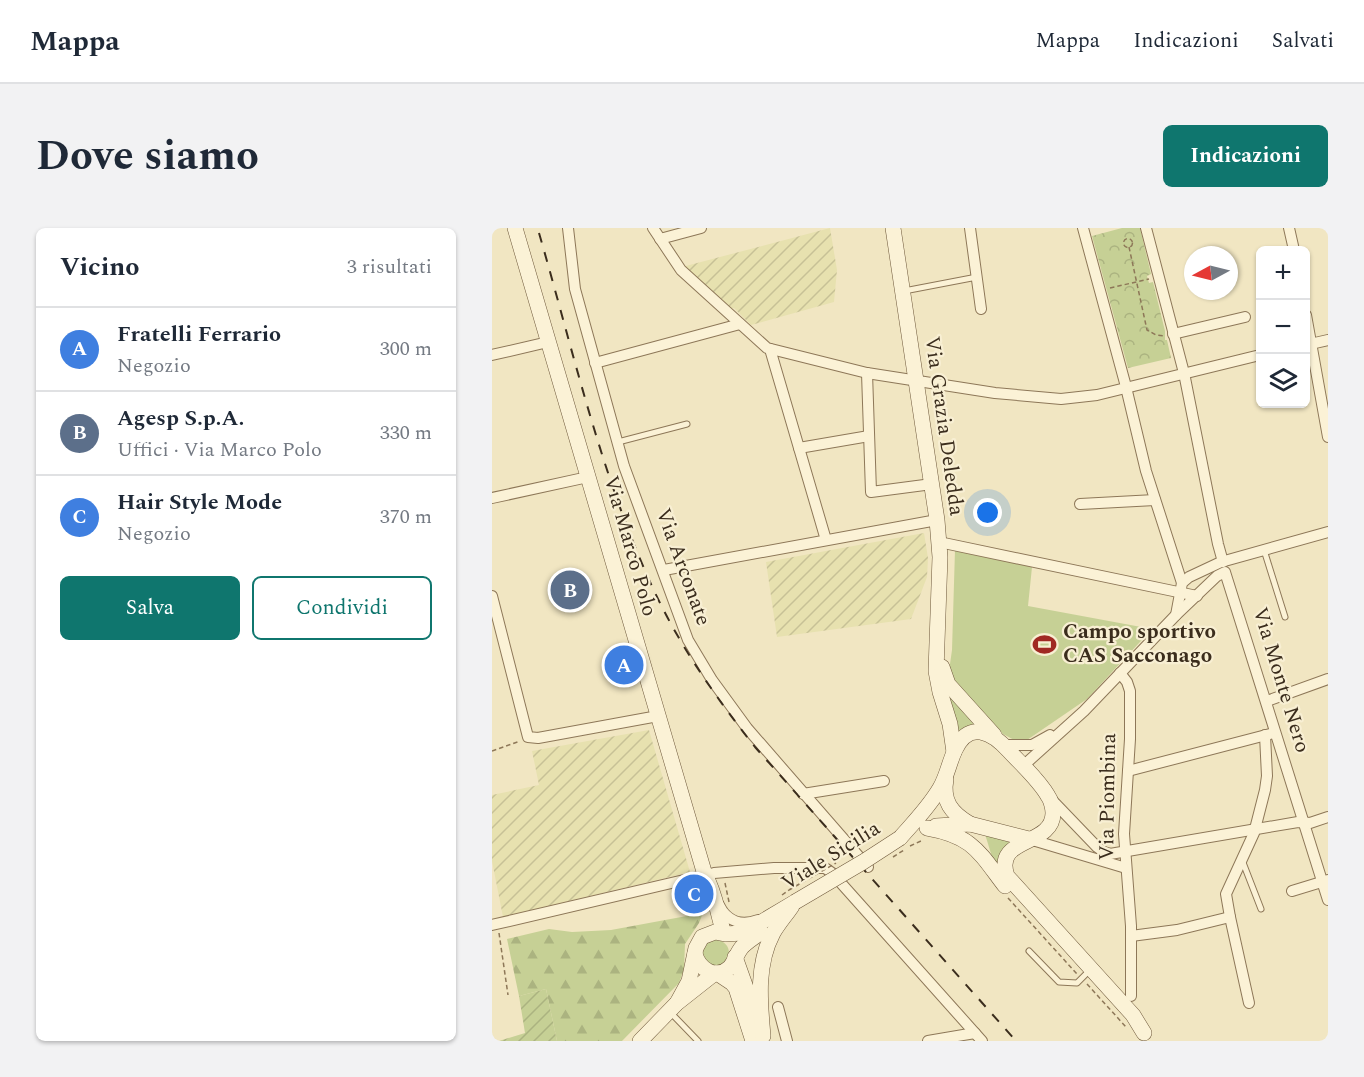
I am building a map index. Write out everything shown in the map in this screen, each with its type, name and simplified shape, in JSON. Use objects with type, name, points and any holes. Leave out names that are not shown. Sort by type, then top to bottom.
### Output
[{"type":"main road","name":"Via Marco Polo","points":[[514,228],[705,875],[710,914],[697,948]]},
{"type":"main road","name":"Via Grazia Deledda","points":[[893,228],[937,520],[939,542],[937,679],[950,724],[954,752]]},
{"type":"main road","name":"Via Grazia Deledda","points":[[938,632],[941,666],[945,680],[1001,743]]},
{"type":"main road","points":[[991,865],[974,828],[956,815],[946,802],[944,791],[954,752],[964,737],[985,732],[1001,743],[1049,796],[1053,811],[1051,824],[1042,834],[1018,844],[1006,858],[1007,876],[1133,1015],[1145,1037]]},
{"type":"main road","points":[[905,842],[947,776]]},
{"type":"main road","points":[[905,842],[946,825],[970,824],[1029,839]]},
{"type":"main road","points":[[928,833],[948,832],[964,839],[976,848],[1084,977],[1145,1037]]},
{"type":"main road","name":"Viale Sicilia","points":[[784,902],[905,842]]},
{"type":"main road","name":"Via Marco Polo","points":[[705,875],[724,903],[718,916],[725,934]]},
{"type":"main road","points":[[673,1007],[689,981],[697,948],[708,933],[743,933],[784,902]]},
{"type":"main road","points":[[640,1041],[673,1007],[716,973],[730,967],[745,944],[771,924],[784,902]]},
{"type":"main road","points":[[760,1039],[760,997],[764,959],[784,902]]},
{"type":"main road","points":[[725,934],[733,941],[740,975],[760,1039]]},
{"type":"main road","points":[[697,948],[701,966],[732,983],[736,988],[760,1039]]},
{"type":"street","name":"Via Arconate","points":[[568,228],[574,285],[625,468],[688,640],[712,680],[747,728],[868,867]]},
{"type":"street","points":[[653,228],[681,270],[770,349],[867,373],[1045,399],[1087,397],[1256,357]]},
{"type":"street","points":[[660,238],[700,228]]},
{"type":"street","points":[[970,228],[981,309]]},
{"type":"street","points":[[1083,228],[1146,471],[1182,587],[1175,616]]},
{"type":"street","points":[[1146,228],[1168,335],[1184,373],[1223,561]]},
{"type":"street","points":[[1289,228],[1293,246]]},
{"type":"street","points":[[1168,335],[1245,317]]},
{"type":"street","points":[[595,363],[740,324]]},
{"type":"street","points":[[1310,344],[1328,340]]},
{"type":"street","points":[[492,355],[548,342]]},
{"type":"street","points":[[770,349],[826,540]]},
{"type":"street","points":[[1310,354],[1328,437]]},
{"type":"street","points":[[867,373],[871,492],[932,484]]},
{"type":"street","points":[[799,448],[868,436]]},
{"type":"street","points":[[492,498],[588,477]]},
{"type":"street","points":[[1080,504],[1155,500]]},
{"type":"street","points":[[664,570],[937,520]]},
{"type":"street","points":[[1182,587],[1202,571],[1223,561],[1328,532]]},
{"type":"street","points":[[939,542],[1182,587],[1197,596]]},
{"type":"street","points":[[1023,766],[1073,721],[1212,581],[1208,573],[1202,571]]},
{"type":"street","name":"Via Monte Nero","points":[[1212,581],[1221,573],[1226,572],[1304,822],[1325,881],[1328,900]]},
{"type":"street","points":[[492,596],[497,638],[528,737],[538,738],[658,717]]},
{"type":"street","name":"Via Piombina","points":[[1120,673],[1128,683],[1130,691],[1131,734],[1124,829],[1131,936],[1131,996]]},
{"type":"street","points":[[1267,701],[1328,679]]},
{"type":"street","points":[[1001,743],[1023,746],[1036,743],[1073,721]]},
{"type":"street","points":[[1128,771],[1277,733]]},
{"type":"street","points":[[1250,1003],[1226,894],[1256,829],[1266,779],[1265,735]]},
{"type":"street","points":[[804,794],[884,781]]},
{"type":"street","points":[[1049,796],[1101,851],[1110,854],[1256,829],[1310,823],[1328,817]]},
{"type":"street","points":[[1029,839],[1126,868]]},
{"type":"street","points":[[495,924],[705,875],[774,868],[827,869],[838,872],[979,1037]]},
{"type":"street","points":[[1292,891],[1325,881]]},
{"type":"street","points":[[724,903],[725,915],[739,923],[752,922],[784,902]]},
{"type":"street","points":[[1131,936],[1177,930],[1230,917]]},
{"type":"street","points":[[778,1007],[787,1041]]},
{"type":"street","points":[[928,1041],[979,1037]]},
{"type":"lane","points":[[902,291],[977,277]]},
{"type":"lane","points":[[618,442],[687,424]]},
{"type":"lane","points":[[1264,550],[1285,617]]},
{"type":"lane","points":[[1242,860],[1261,909]]},
{"type":"lane","points":[[1029,951],[1059,982],[1077,984],[1084,977]]},
{"type":"lane","points":[[673,1007],[698,1041]]},
{"type":"path","points":[[1129,247],[1147,330],[1156,335],[1168,335]]},
{"type":"path","points":[[1105,289],[1153,278]]},
{"type":"path","points":[[492,751],[528,737]]},
{"type":"path","points":[[905,842],[928,833]]},
{"type":"path","points":[[784,902],[835,862],[838,872]]},
{"type":"path","points":[[724,879],[724,903]]},
{"type":"path","points":[[1008,898],[1084,977],[1128,1030]]},
{"type":"path","points":[[495,924],[506,973],[508,995]]},
{"type":"shaded area","points":[[830,228],[837,270],[834,302],[751,325],[734,308],[729,309],[682,267]]},
{"type":"shaded area","points":[[924,533],[928,558],[927,577],[911,619],[777,637],[766,562]]},
{"type":"shaded area","points":[[649,730],[690,872],[503,917],[492,861],[492,795],[539,785],[532,751]]},
{"type":"green space","points":[[1122,228],[1140,228],[1151,274],[1147,276],[1149,283],[1153,282],[1171,358],[1128,368],[1092,236]]},
{"type":"green space","name":"Campo sportivo CAS Sacconago","points":[[955,550],[1032,567],[1028,606],[1152,629],[1087,699],[1027,740],[1016,741],[1003,734],[953,679],[949,671],[952,650]]},
{"type":"green space","points":[[944,689],[975,725],[957,734]]},
{"type":"green space","points":[[985,834],[1013,841],[1001,870],[992,857]]},
{"type":"green space","points":[[703,913],[685,944],[684,969],[679,983],[622,1041],[557,1041],[546,989],[519,996],[507,939],[549,929],[572,932],[611,930]]},
{"type":"green space","points":[[716,940],[725,944],[729,953],[725,962],[716,966],[707,962],[703,953],[707,944]]},
{"type":"green space","points":[[546,989],[557,1041],[499,1041],[525,1033],[519,996]]},
{"type":"railway","points":[[539,233],[600,449],[630,534],[669,621],[709,686],[755,747],[1016,1041]]},
{"type":"place","name":"Agesp S.p.A.","points":[[570,590]]},
{"type":"place","name":"Campo sportivo CAS Sacconago","points":[[1045,644]]},
{"type":"place","name":"Fratelli Ferrario","points":[[624,665]]},
{"type":"place","name":"Hair Style Mode","points":[[694,894]]}]
